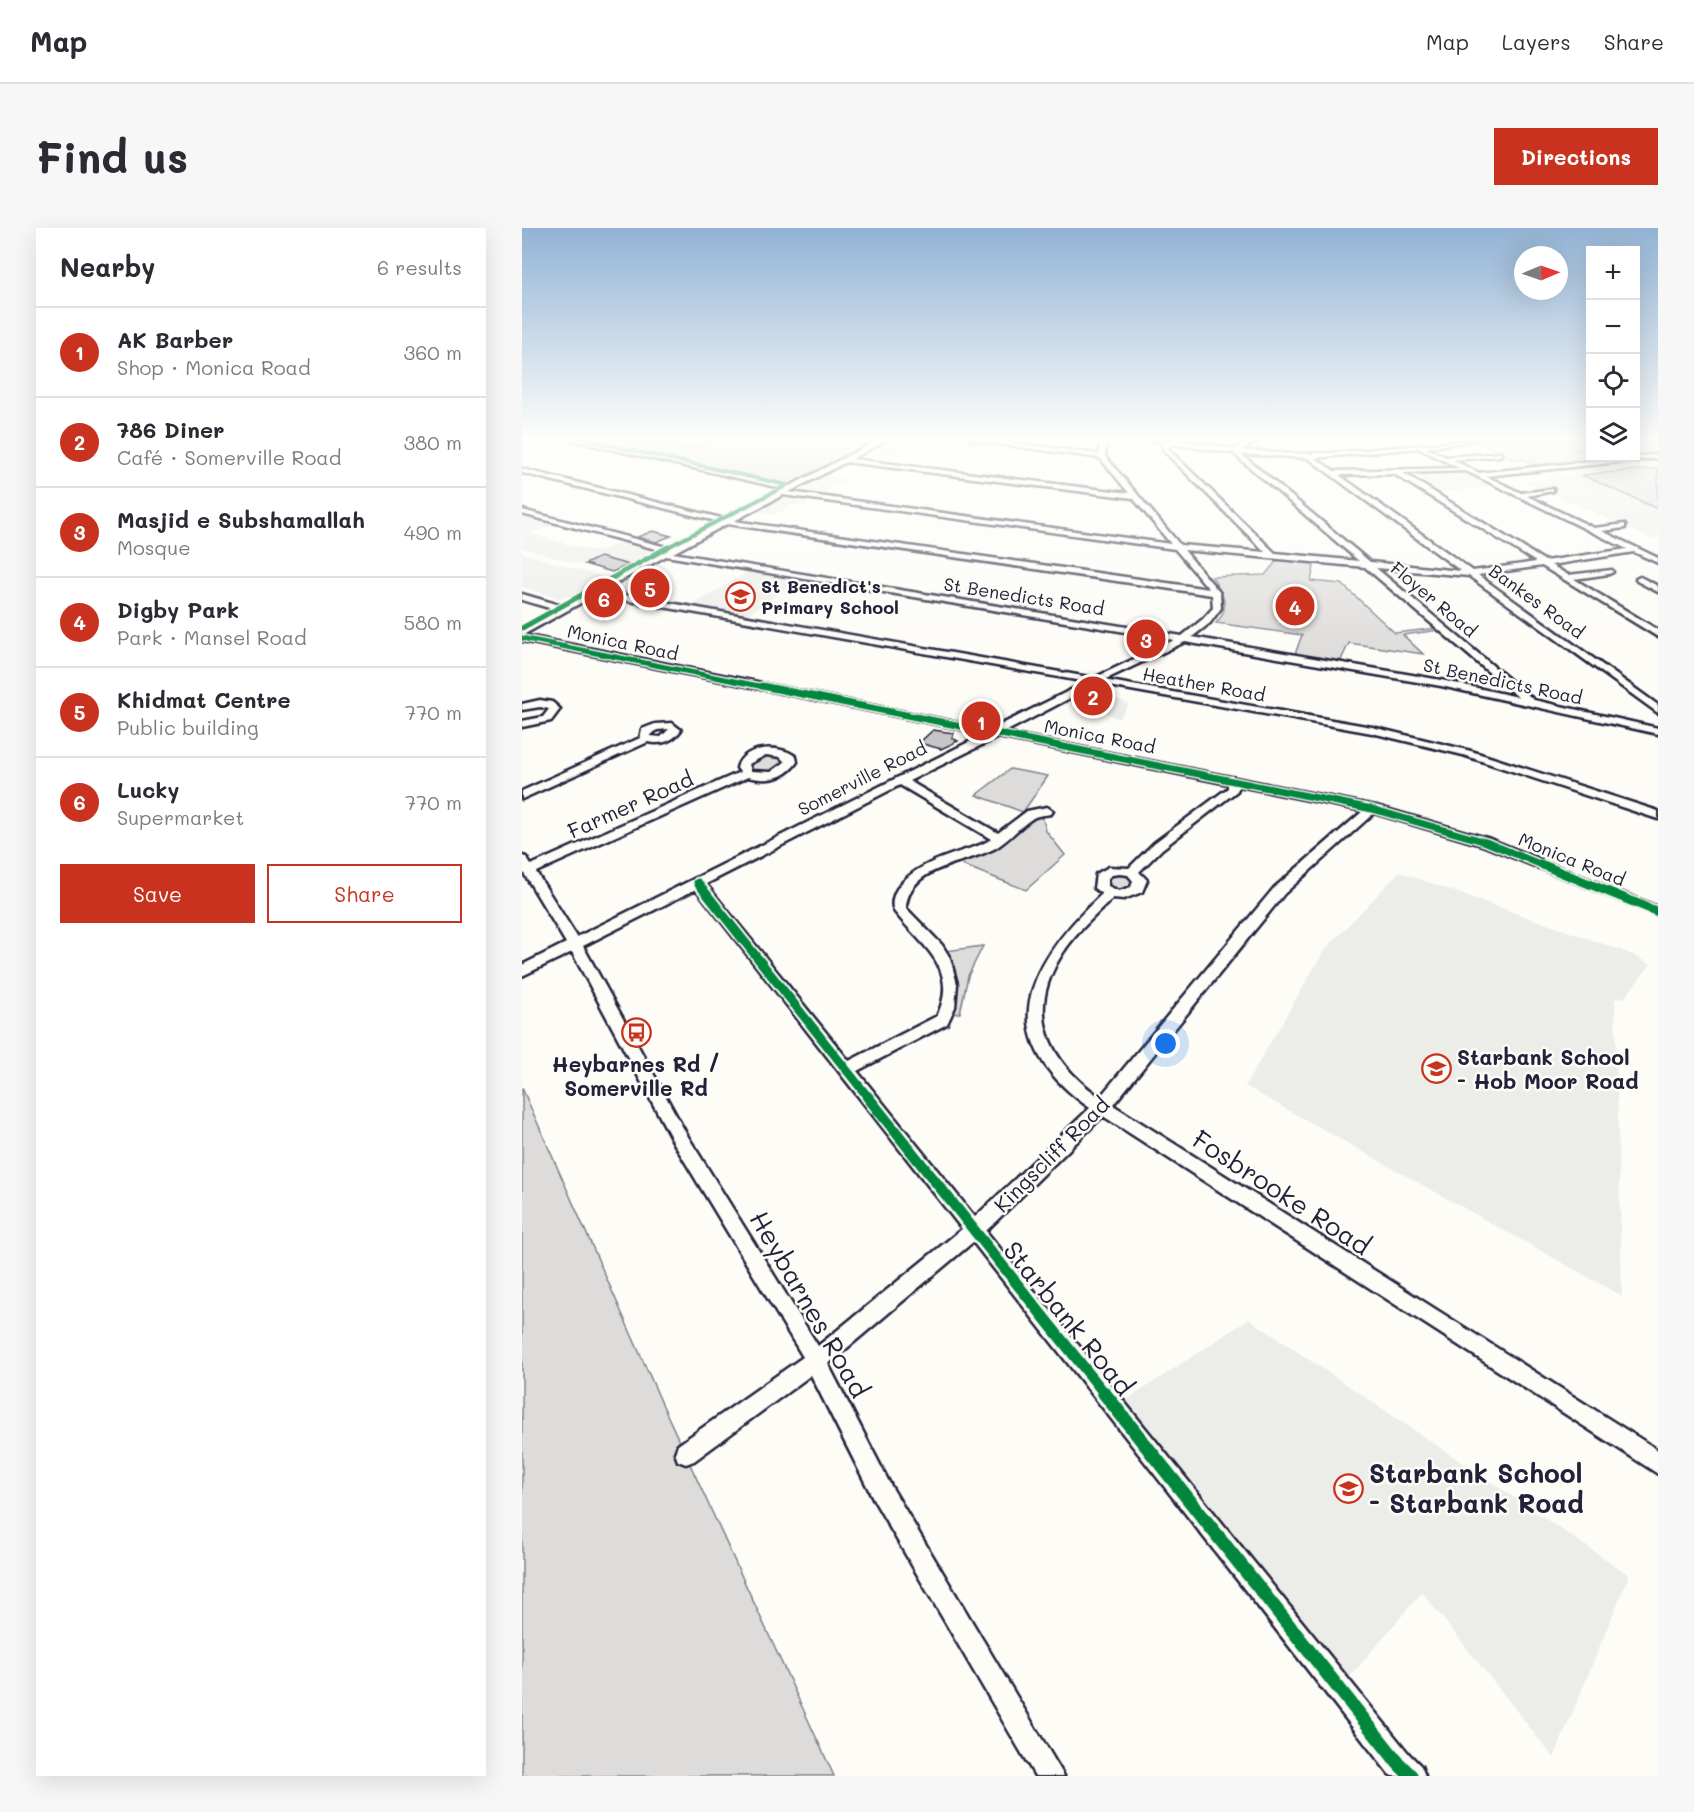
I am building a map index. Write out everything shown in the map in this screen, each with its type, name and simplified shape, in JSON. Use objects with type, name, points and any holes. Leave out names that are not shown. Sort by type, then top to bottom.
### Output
[{"type":"street","name":"St Benedicts Road","points":[[523,512],[668,553],[1430,681],[1658,732]]},
{"type":"street","points":[[688,512],[727,522],[1216,593]]},
{"type":"street","points":[[522,633],[594,592],[746,512]]},
{"type":"street","points":[[923,512],[1179,547],[1472,574],[1635,550]]},
{"type":"street","points":[[1149,512],[1216,593]]},
{"type":"street","points":[[1229,512],[1273,556]]},
{"type":"street","name":"Floyer Road","points":[[1306,512],[1531,703]]},
{"type":"street","name":"Bankes Road","points":[[1386,512],[1658,710]]},
{"type":"street","points":[[1462,512],[1658,634]]},
{"type":"street","points":[[1555,512],[1655,558]]},
{"type":"street","points":[[1593,530],[1622,526]]},
{"type":"street","points":[[1569,578],[1609,572]]},
{"type":"street","points":[[1641,579],[1658,589]]},
{"type":"street","name":"Heather Road","points":[[594,592],[1372,730],[1467,753],[1658,815]]},
{"type":"street","name":"Somerville Road","points":[[522,971],[984,738],[997,734],[1062,697],[1072,695],[1101,677],[1182,638],[1212,615],[1217,608],[1216,593]]},
{"type":"street","points":[[522,597],[563,609]]},
{"type":"street","name":"Monica Road","points":[[522,638],[1372,808],[1486,842],[1658,912]]},
{"type":"street","points":[[522,707],[543,704],[551,705],[555,709],[547,718],[522,724]]},
{"type":"street","points":[[522,795],[647,739]]},
{"type":"street","name":"Farmer Road","points":[[526,865],[747,773]]},
{"type":"street","points":[[1132,872],[1158,846],[1233,789],[1235,780]]},
{"type":"street","points":[[901,781],[999,839]]},
{"type":"street","name":"Kingscliff Road","points":[[686,1453],[795,1374],[816,1362],[973,1231],[1102,1107],[1279,891],[1372,808]]},
{"type":"street","points":[[846,1070],[942,1020],[950,1004],[948,969],[944,957],[899,908],[899,896],[903,888],[926,870],[990,845],[1031,814],[1047,811]]},
{"type":"street","name":"Heybarnes Road","points":[[526,865],[574,943],[681,1140],[816,1362],[884,1494],[1050,1776]]},
{"type":"street","points":[[1114,870],[1132,872],[1140,880],[1137,889],[1125,895],[1110,894],[1101,888],[1101,877],[1114,870]]},
{"type":"street","name":"Starbank Road","points":[[698,883],[1384,1746],[1412,1776]]},
{"type":"street","name":"Fosbrooke Road","points":[[1110,894],[1082,921],[1052,958],[1038,987],[1035,1001],[1041,1040],[1050,1060],[1071,1085],[1658,1463]]},
{"type":"shaded area","points":[[756,512],[779,512],[774,515]]},
{"type":"shaded area","points":[[1593,512],[1658,512],[1658,538],[1652,539]]},
{"type":"shaded area","points":[[522,515],[555,524],[530,534],[577,547],[597,552],[623,542],[659,552],[634,565],[603,557],[581,565],[522,548]]},
{"type":"shaded area","points":[[522,553],[609,579],[575,596],[558,598],[522,587]]},
{"type":"shaded area","points":[[1278,559],[1315,561],[1311,581],[1342,584],[1395,633],[1438,628],[1440,630],[1403,635],[1423,654],[1349,643],[1340,662],[1295,654],[1302,635],[1216,623],[1224,611],[1224,600],[1212,577],[1265,575]]},
{"type":"shaded area","name":"St Benedict's Primary School","points":[[749,571],[800,580],[746,615],[692,605]]},
{"type":"shaded area","points":[[630,578],[652,582],[630,594],[607,591]]},
{"type":"shaded area","points":[[1094,690],[1129,704],[1119,719],[1074,699]]},
{"type":"shaded area","points":[[766,755],[781,755],[786,762],[765,773],[751,768],[753,760]]},
{"type":"shaded area","points":[[1010,769],[1048,776],[1023,812],[976,795]]},
{"type":"shaded area","points":[[1038,816],[1043,819],[1046,831],[1065,855],[1026,890],[965,866],[960,861],[991,848]]},
{"type":"shaded area","name":"Starbank School - Hob Moor Road","points":[[1399,872],[1626,952],[1651,964],[1625,997],[1615,999],[1622,1296],[1245,1086],[1324,951]]},
{"type":"shaded area","points":[[1120,874],[1133,879],[1134,884],[1128,889],[1119,891],[1105,884],[1107,879]]},
{"type":"shaded area","points":[[983,946],[968,976],[960,1013],[954,1013],[955,981],[945,951]]},
{"type":"shaded area","points":[[522,1088],[664,1408],[834,1776],[522,1776]]},
{"type":"shaded area","name":"Starbank School - Starbank Road","points":[[1249,1319],[1629,1575],[1554,1758],[1422,1592],[1348,1679],[1125,1401]]},
{"type":"building","points":[[653,531],[671,536],[656,542],[637,537]]},
{"type":"building","points":[[600,557],[629,565],[612,572],[585,564]]},
{"type":"building","points":[[989,712],[1000,718],[987,725],[974,722]]},
{"type":"building","points":[[933,730],[954,733],[952,738],[958,741],[941,749],[919,743]]},
{"type":"cycle path","points":[[522,628],[656,555],[660,552],[658,551],[736,512]]},
{"type":"cycle path","points":[[522,638],[1372,809],[1486,842],[1658,912]]},
{"type":"cycle path","points":[[698,883],[1399,1764],[1411,1776]]},
{"type":"place","name":"Khidmat Centre","points":[[650,588]]},
{"type":"place","name":"St Benedict's Primary School","points":[[740,596]]},
{"type":"place","name":"Lucky","points":[[604,598]]},
{"type":"place","name":"Digby Park","points":[[1295,606]]},
{"type":"place","name":"Masjid e Subshamallah","points":[[1146,639]]},
{"type":"place","name":"786 Diner","points":[[1093,696]]},
{"type":"place","name":"AK Barber","points":[[981,721]]},
{"type":"place","name":"Heybarnes Rd / Somerville Rd","points":[[636,1032]]},
{"type":"place","name":"Starbank School - Hob Moor Road","points":[[1436,1068]]},
{"type":"place","name":"Starbank School - Starbank Road","points":[[1348,1488]]}]
